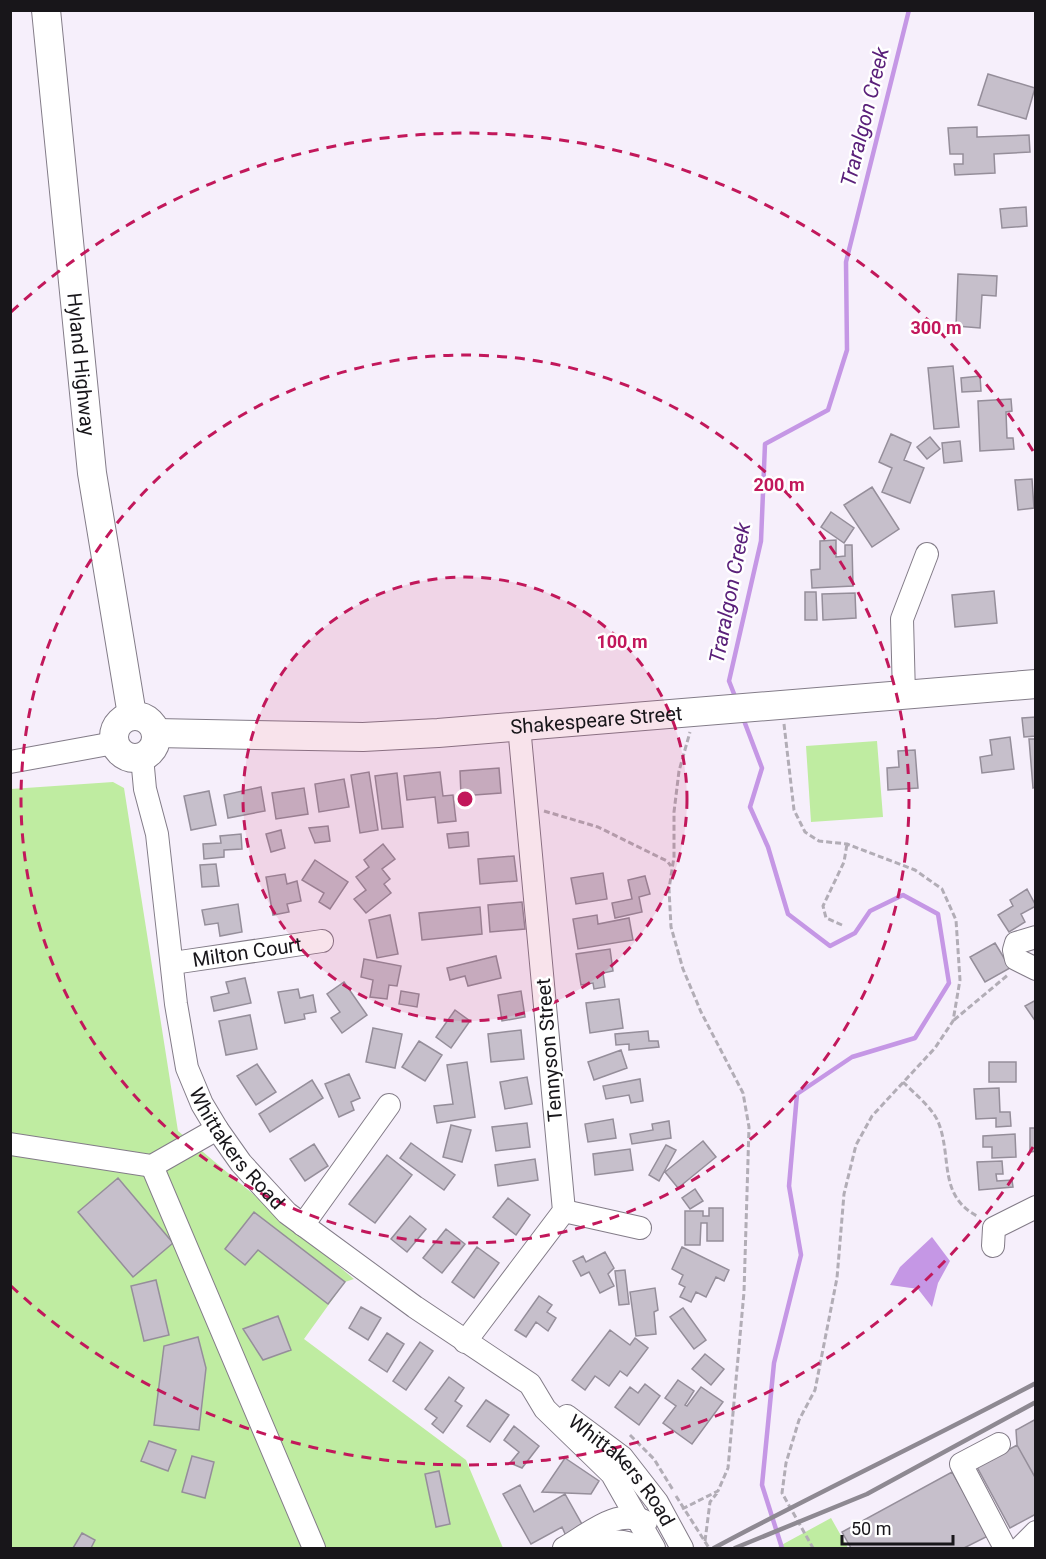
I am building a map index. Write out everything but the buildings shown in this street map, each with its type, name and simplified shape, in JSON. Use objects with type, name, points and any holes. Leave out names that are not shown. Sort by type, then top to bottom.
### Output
[{"type":"main road","name":"Hyland Highway","points":[[46,10],[92,473],[132,715]]},
{"type":"main road","name":"Shakespeare Street","points":[[149,745],[363,737],[1035,684]]},
{"type":"main road","points":[[132,715],[148,719],[149,745],[128,757],[117,749],[114,742],[118,723],[132,715]]},
{"type":"street","points":[[904,695],[902,619],[927,554]]},
{"type":"street","name":"Tennyson Street","points":[[519,726],[564,1211]]},
{"type":"street","points":[[10,762],[114,742]]},
{"type":"street","name":"Whittakers Road","points":[[149,745],[145,789],[157,834],[176,1004],[187,1068],[202,1104],[217,1129],[241,1163],[287,1213],[465,1341],[530,1384],[545,1409],[600,1460],[619,1486],[628,1516],[654,1548]]},
{"type":"street","points":[[1030,967],[1016,959],[1014,950],[1016,943],[1035,937]]},
{"type":"street","name":"Milton Court","points":[[173,963],[322,941]]},
{"type":"street","points":[[303,1225],[389,1105]]},
{"type":"street","points":[[10,1144],[152,1166],[217,1129]]},
{"type":"street","points":[[10,1153],[88,1156]]},
{"type":"street","points":[[152,1166],[314,1548]]},
{"type":"street","points":[[993,1246],[994,1228],[1035,1207]]},
{"type":"street","points":[[465,1341],[564,1211],[640,1228]]},
{"type":"street","name":"Whittakers Road","points":[[545,1409],[571,1417],[622,1457],[657,1502],[682,1548]]},
{"type":"street","points":[[999,1443],[961,1464],[1005,1548]]},
{"type":"street","points":[[564,1548],[628,1516],[638,1502],[624,1472],[622,1457]]},
{"type":"street","points":[[597,1545],[630,1526],[628,1516]]},
{"type":"street","points":[[628,1516],[659,1531],[673,1548]]},
{"type":"street","points":[[1020,1548],[1035,1532]]},
{"type":"street","points":[[597,1545],[629,1542],[638,1548]]},
{"type":"path","points":[[774,705],[787,733],[794,810],[805,832],[819,841],[847,844],[915,870],[942,889],[956,920],[960,980],[953,1021]]},
{"type":"path","points":[[690,712],[690,733],[679,771],[674,812],[669,889],[672,927],[683,969],[701,1012],[743,1093],[749,1127],[740,1360],[728,1468],[718,1491],[710,1502],[705,1542]]},
{"type":"path","points":[[527,811],[552,812],[598,826],[667,861],[672,868]]},
{"type":"path","points":[[842,925],[826,918],[823,906],[844,862],[847,844]]},
{"type":"path","points":[[813,1548],[782,1493],[786,1463],[799,1420],[815,1390],[837,1278],[844,1194],[856,1145],[872,1116],[935,1048],[953,1021],[994,984],[1030,967]]},
{"type":"path","points":[[903,1082],[939,1123],[946,1170],[952,1190],[963,1210],[982,1219]]},
{"type":"path","points":[[667,1519],[683,1507],[718,1491]]},
{"type":"green space","points":[[877,741],[883,817],[811,822],[806,746]]},
{"type":"green space","points":[[113,782],[124,788],[178,1131],[354,1279],[345,1282],[304,1339],[466,1460],[503,1548],[11,1548],[11,789]]},
{"type":"green space","points":[[831,1518],[848,1548],[776,1548]]},
{"type":"shaded area","points":[[932,1237],[950,1261],[938,1283],[932,1307],[918,1289],[890,1285],[900,1267]]},
{"type":"waterway","name":"Traralgon Creek","points":[[736,699],[729,681],[761,541],[765,444],[828,410],[847,350],[846,262],[909,10]]},
{"type":"waterway","name":"Traralgon Creek","points":[[743,718],[762,768],[750,807],[768,847],[788,914],[830,946],[855,933],[870,911],[903,895],[938,914],[949,983],[915,1038],[852,1057],[797,1094],[789,1186],[801,1255],[774,1363],[762,1485],[782,1548]]},
{"type":"railway","points":[[714,1548],[1036,1383]]},
{"type":"railway","points":[[735,1548],[867,1494],[1036,1402]]}]
